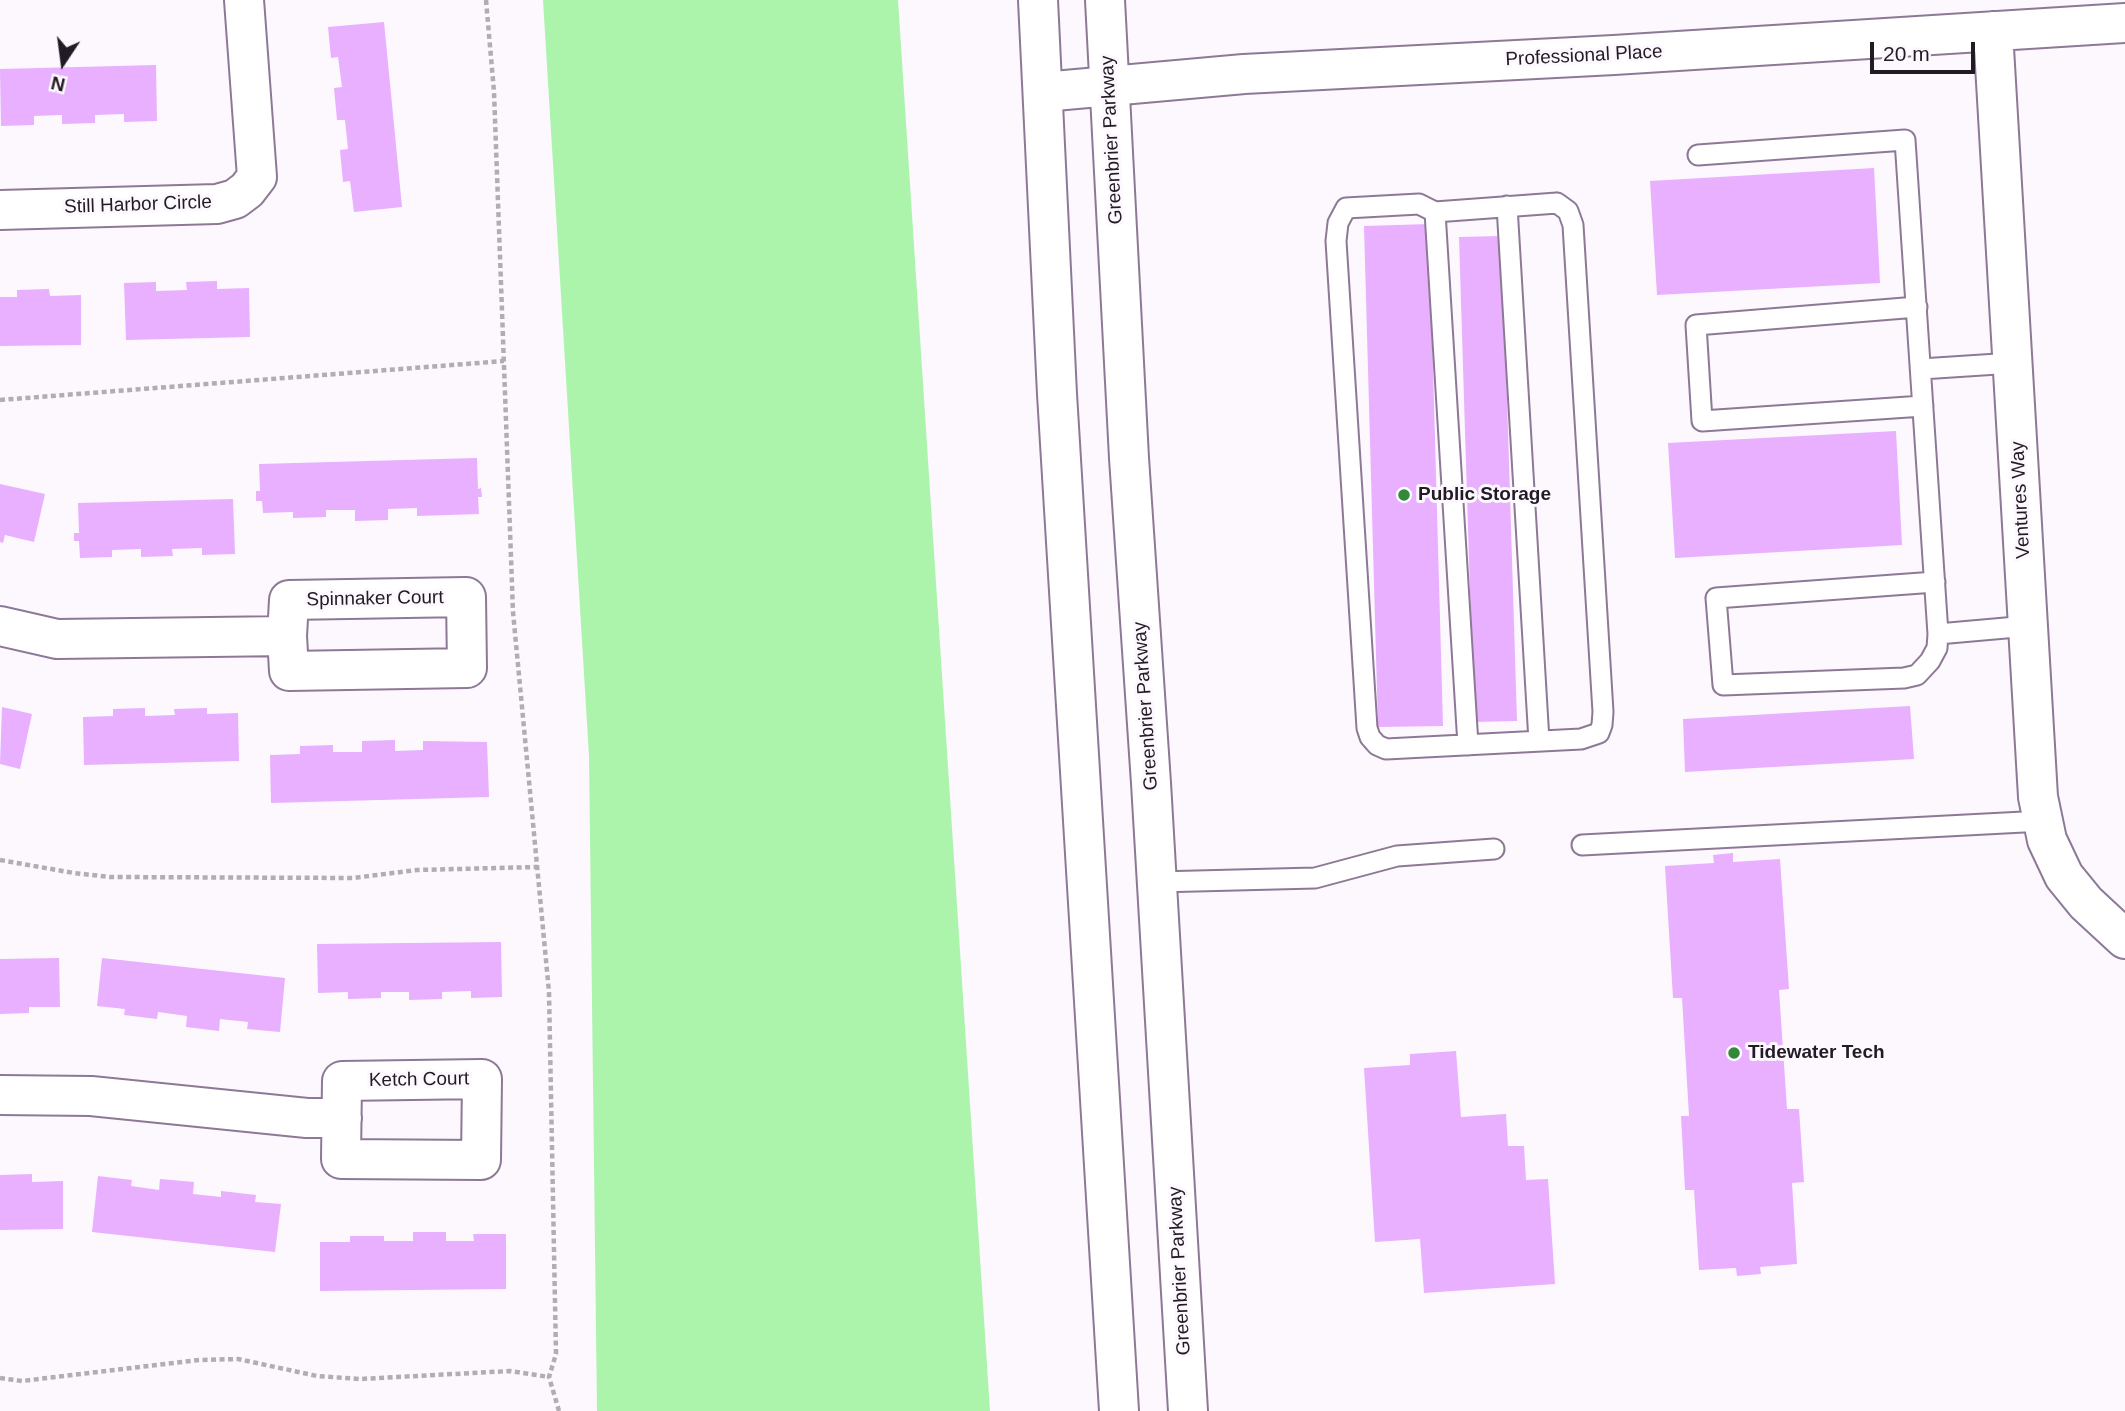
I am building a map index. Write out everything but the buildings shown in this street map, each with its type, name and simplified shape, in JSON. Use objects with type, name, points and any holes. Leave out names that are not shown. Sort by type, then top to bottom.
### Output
[{"type":"street","name":"Still Harbor Circle","points":[[0,210],[217,204],[235,199],[247,190],[257,177],[244,0]]},
{"type":"street","points":[[1038,0],[1058,394],[1119,1411]]},
{"type":"street","name":"Greenbrier Parkway","points":[[1105,0],[1129,458],[1188,1411]]},
{"type":"street","name":"Professional Place","points":[[1043,92],[1244,74],[2125,23]]},
{"type":"street","name":"Ventures Way","points":[[1993,32],[2038,797],[2047,840],[2064,876],[2086,903],[2125,939]]},
{"type":"street","name":"Spinnaker Court","points":[[466,597],[467,668],[289,671],[287,636],[289,600],[466,597]]},
{"type":"street","points":[[0,626],[57,639],[287,636]]},
{"type":"street","points":[[0,1095],[91,1096],[307,1118],[342,1118]]},
{"type":"lane","points":[[1698,155],[1905,140],[1917,307],[1923,407],[1935,582],[1938,634],[1937,648],[1930,661],[1917,675],[1904,678],[1723,685],[1717,597],[1935,582]]},
{"type":"lane","points":[[1557,203],[1568,211],[1573,225],[1603,712],[1599,733],[1591,737],[1539,741],[1386,748],[1377,745],[1367,728],[1336,241],[1338,223],[1346,208],[1419,204],[1435,212],[1507,206],[1557,203]]},
{"type":"lane","points":[[1507,206],[1539,741]]},
{"type":"lane","points":[[1435,212],[1468,745]]},
{"type":"lane","points":[[1917,307],[1696,325],[1702,421],[1923,407]]},
{"type":"lane","points":[[1921,369],[2013,363]]},
{"type":"lane","points":[[1938,634],[2028,626]]},
{"type":"lane","points":[[1582,845],[2043,821]]},
{"type":"lane","points":[[1157,883],[1315,878],[1397,856],[1494,849]]},
{"type":"path","points":[[486,0],[494,92],[513,612],[549,1006],[556,1354],[549,1377],[559,1411]]},
{"type":"path","points":[[0,400],[504,361]]},
{"type":"path","points":[[0,860],[110,877],[353,878],[417,870],[538,867]]},
{"type":"path","points":[[0,1378],[22,1381],[199,1360],[238,1359],[328,1377],[359,1379],[510,1371],[549,1377]]},
{"type":"shaded area","points":[[543,0],[898,0],[990,1411],[597,1411],[589,756]]},
{"type":"place","name":"Public Storage","points":[[1404,495]]},
{"type":"place","name":"Tidewater Tech","points":[[1734,1053]]}]
